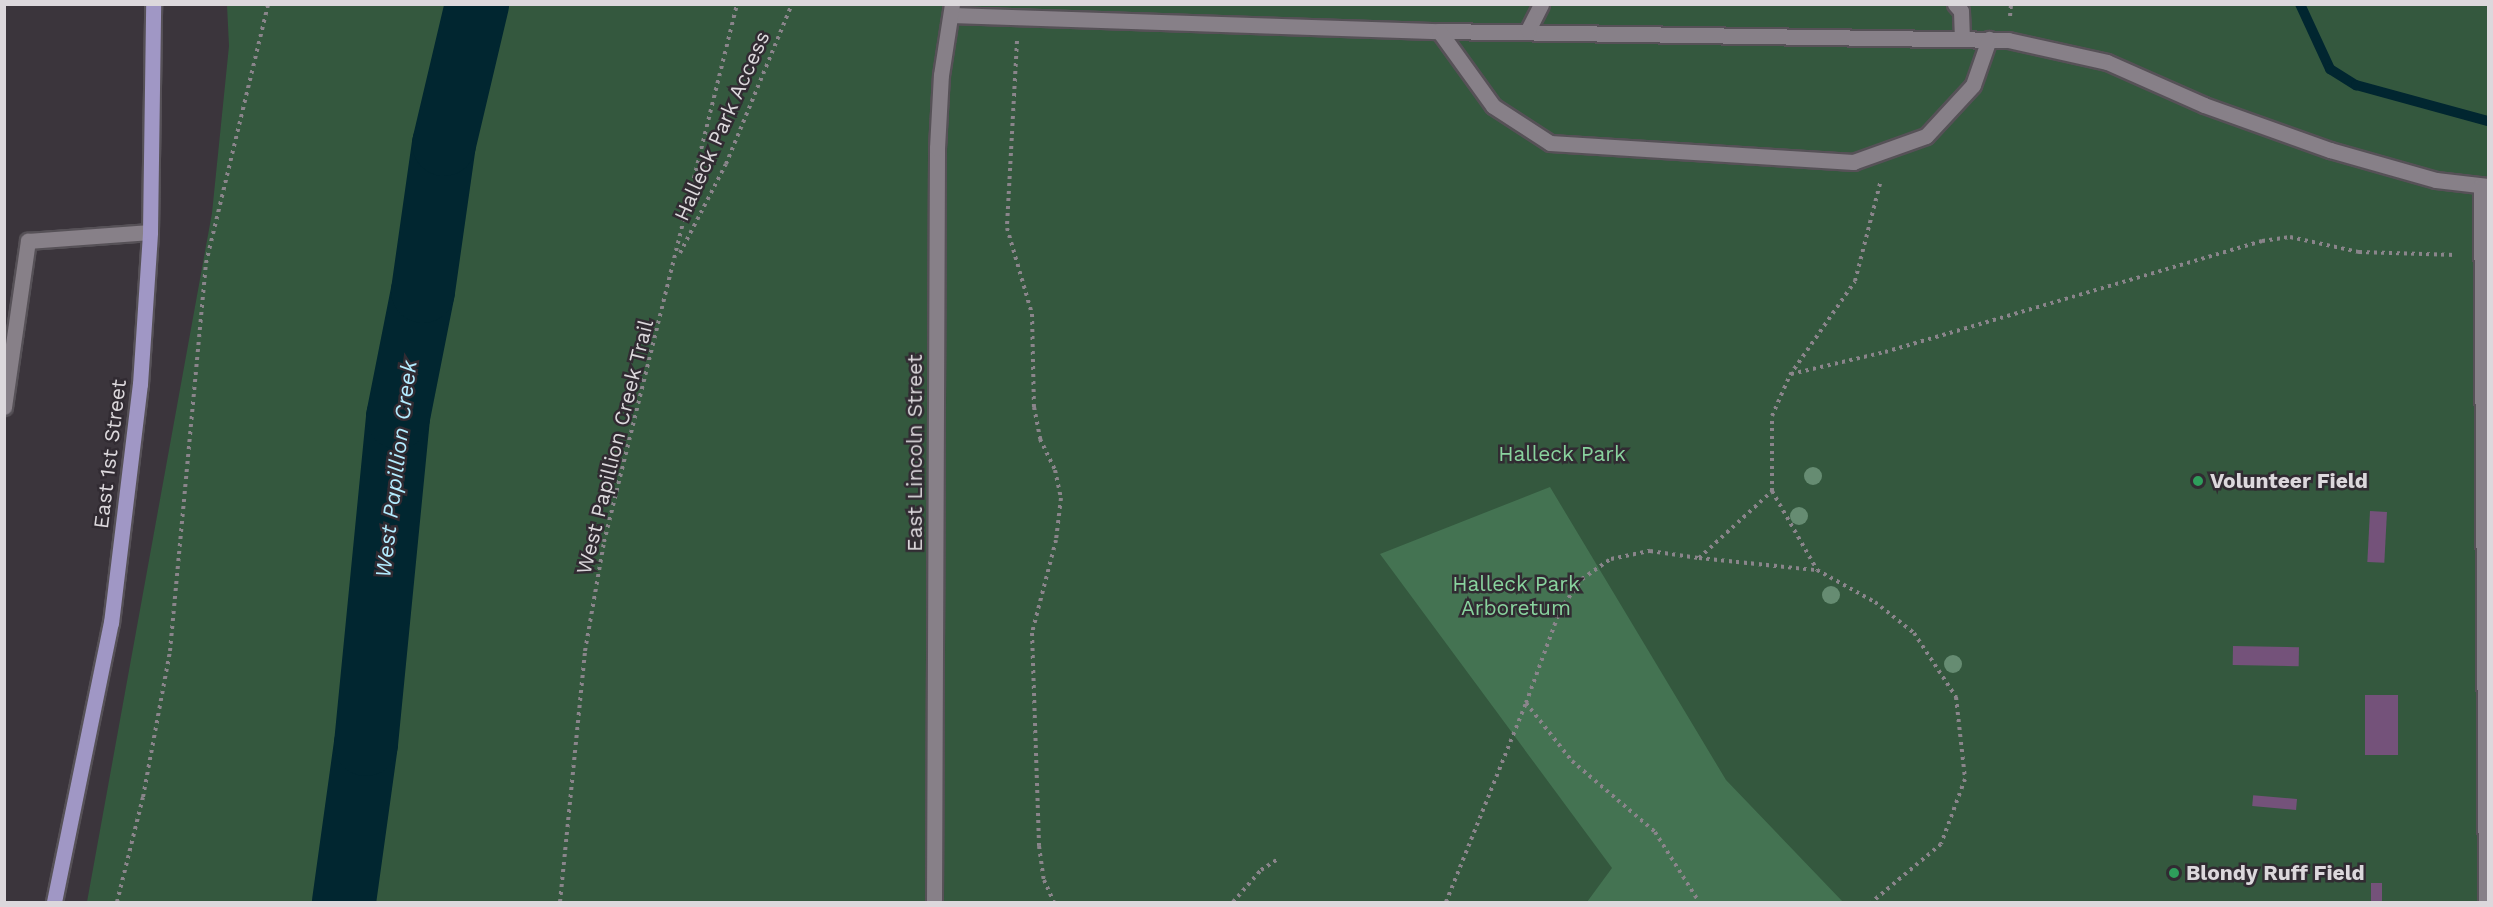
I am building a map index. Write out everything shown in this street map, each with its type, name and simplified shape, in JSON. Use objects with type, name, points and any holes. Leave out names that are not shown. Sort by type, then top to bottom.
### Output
[{"type":"main road","name":"East 1st Street","points":[[54,903],[111,623],[140,384],[150,232],[153,4]]},
{"type":"street","points":[[1528,30],[1541,4]]},
{"type":"street","points":[[1955,4],[1961,11],[1962,37]]},
{"type":"street","points":[[951,10],[1439,31],[1528,30],[1962,37],[2043,45],[2107,62],[2204,105],[2330,150],[2436,180],[2485,186],[2482,256],[2486,903]]},
{"type":"street","name":"East Lincoln Street","points":[[934,903],[937,148],[951,10]]},
{"type":"street","points":[[1439,31],[1493,106],[1550,143],[1853,162],[1887,152],[1926,136],[1973,85],[1989,39]]},
{"type":"street","points":[[4,407],[28,241],[150,232]]},
{"type":"path","points":[[117,903],[143,797],[170,651],[206,263],[268,4]]},
{"type":"path","name":"West Papillion Creek Trail","points":[[560,903],[585,651],[604,542],[677,259],[737,4]]},
{"type":"path","name":"Halleck Park Access","points":[[677,259],[726,164],[792,4]]},
{"type":"path","points":[[1017,41],[1007,228],[1032,314],[1034,407],[1040,439],[1054,470],[1061,498],[1056,540],[1032,633],[1040,846],[1044,879],[1054,903]]},
{"type":"path","points":[[1817,570],[1772,490],[1772,416],[1790,375],[1855,280],[1887,152]]},
{"type":"path","points":[[1790,375],[1885,352],[2262,241],[2290,237],[2359,252],[2482,256]]},
{"type":"path","points":[[1699,558],[1772,490]]},
{"type":"path","points":[[1446,903],[1526,703],[1560,610],[1582,579],[1611,559],[1650,551],[1817,570],[1875,602],[1914,633],[1956,697],[1965,779],[1941,844],[1872,903]]},
{"type":"path","points":[[1526,703],[1572,761],[1655,832],[1699,903]]},
{"type":"path","points":[[1233,903],[1261,870],[1278,859]]},
{"type":"green space","name":"Halleck Park","points":[[227,5],[2488,5],[2488,902],[87,902],[212,213],[229,46]]},
{"type":"green space","name":"Halleck Park Arboretum","points":[[1550,487],[1726,780],[1843,902],[1587,902],[1612,868],[1380,554]]},
{"type":"building","points":[[2370,511],[2387,512],[2384,563],[2367,562]]},
{"type":"building","points":[[2233,646],[2299,647],[2299,666],[2233,665]]},
{"type":"building","points":[[2365,695],[2398,695],[2398,755],[2365,755]]},
{"type":"building","points":[[2253,795],[2297,799],[2296,810],[2252,806]]},
{"type":"building","points":[[2371,883],[2382,883],[2382,902],[2371,902]]},
{"type":"waterway","name":"West Papillion Creek","points":[[344,902],[366,744],[398,417],[423,291],[444,144],[477,4]]},
{"type":"waterway","points":[[2300,4],[2330,69],[2356,85],[2488,121]]},
{"type":"place","name":"Volunteer Field","points":[[2198,481]]},
{"type":"place","name":"Blondy Ruff Field","points":[[2174,873]]}]
